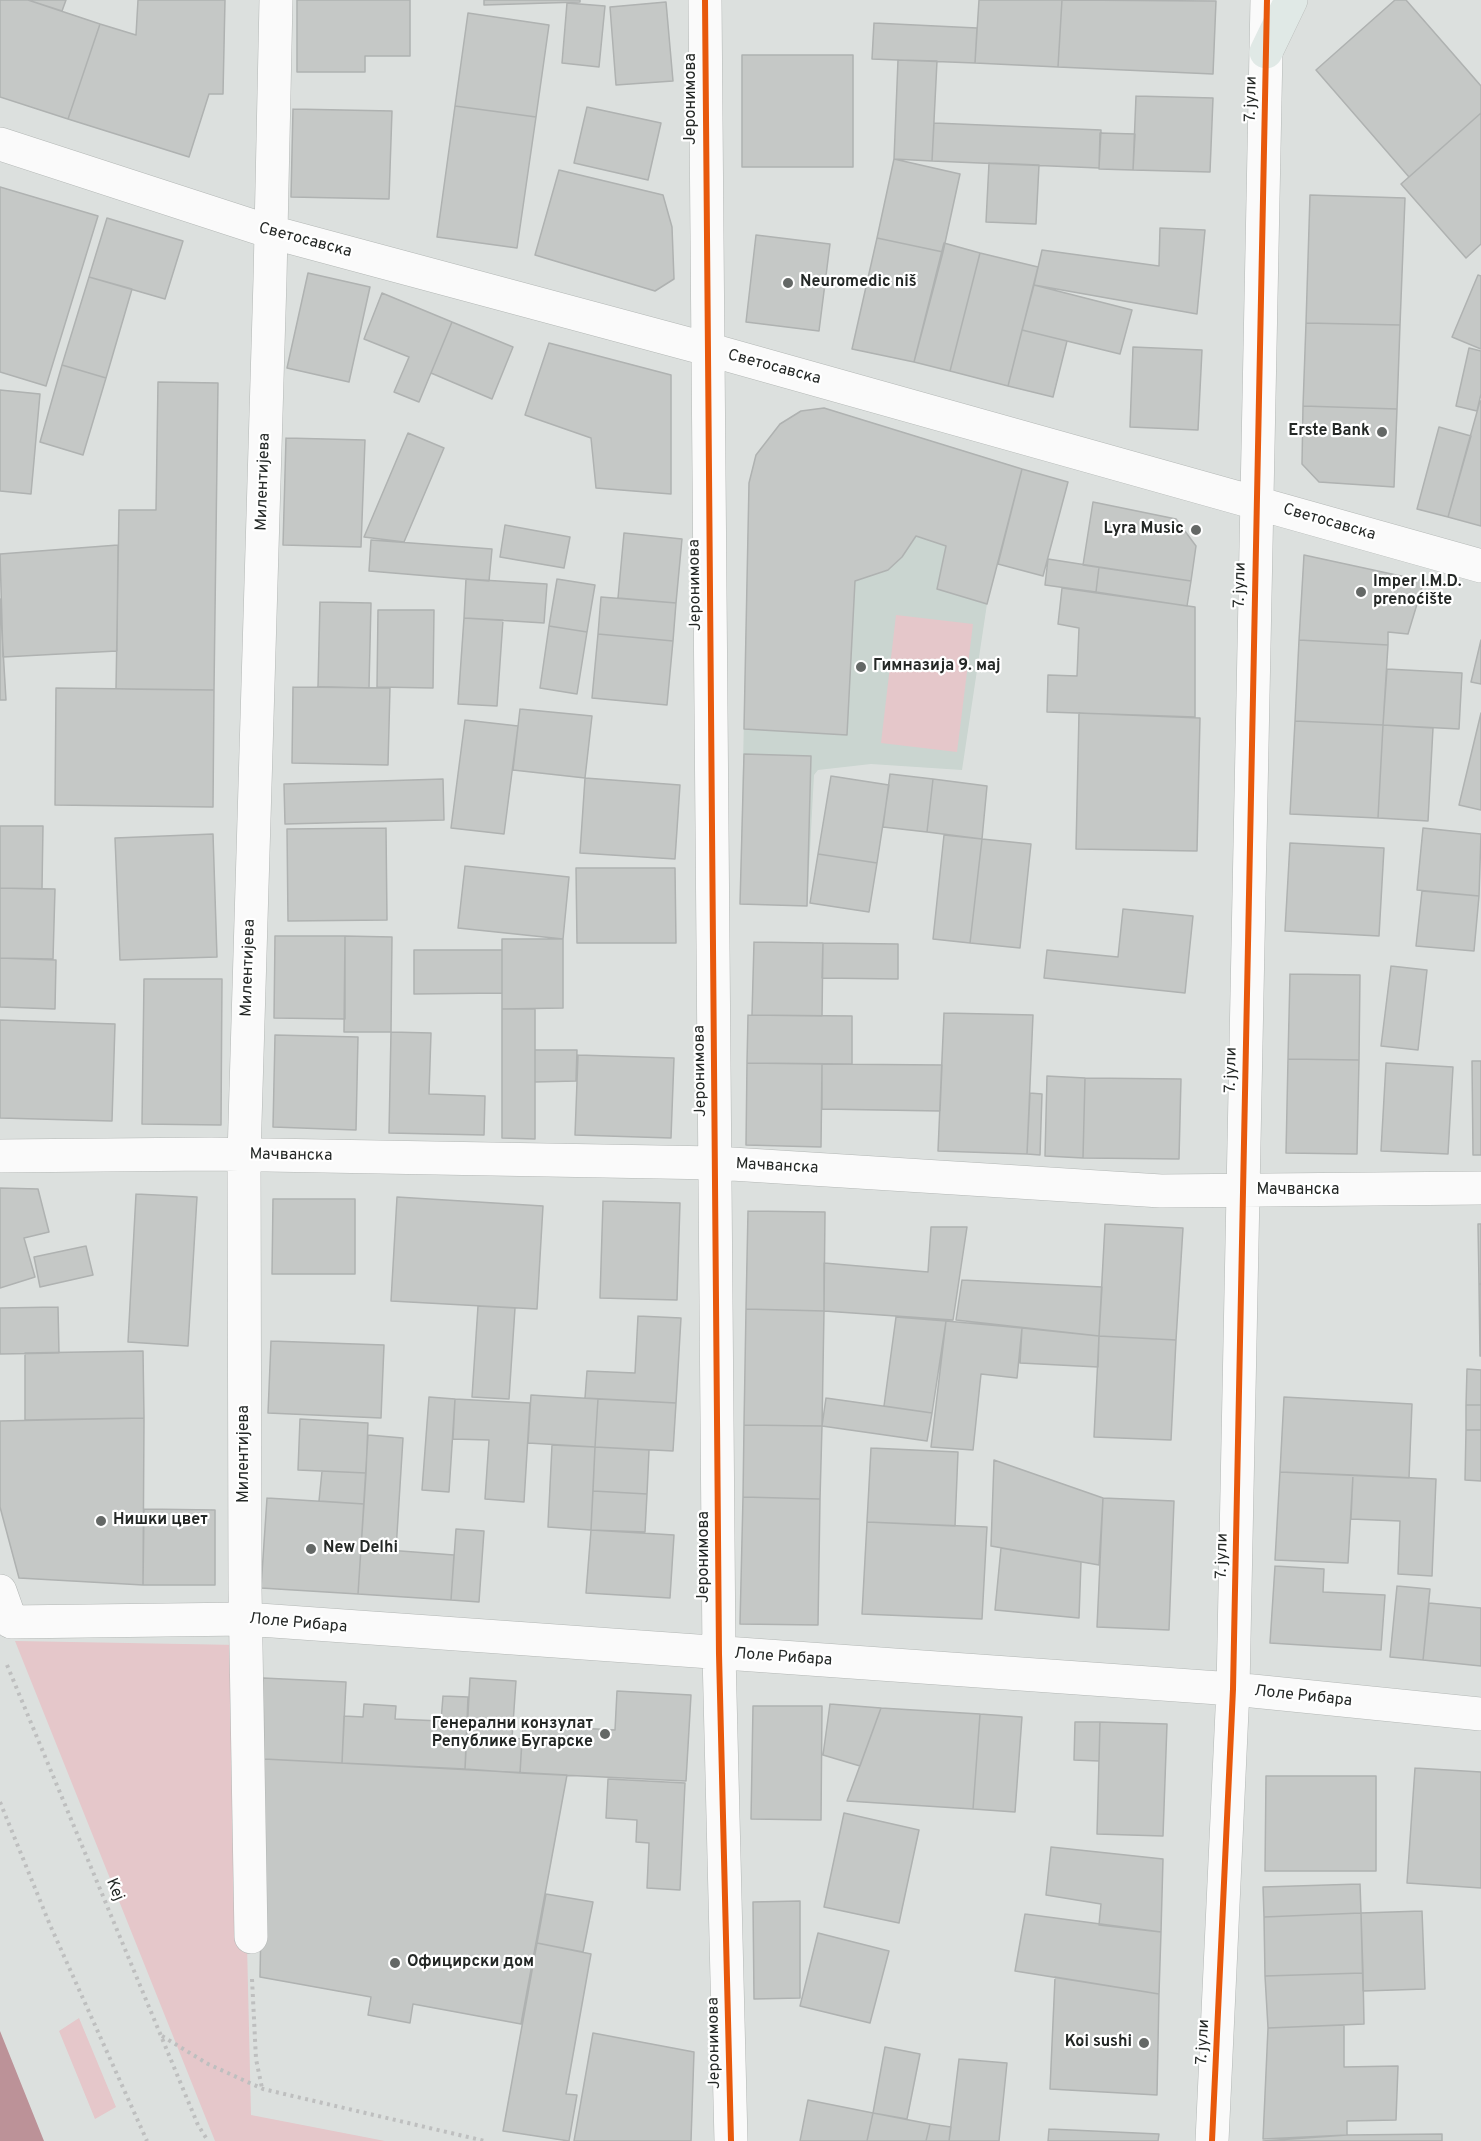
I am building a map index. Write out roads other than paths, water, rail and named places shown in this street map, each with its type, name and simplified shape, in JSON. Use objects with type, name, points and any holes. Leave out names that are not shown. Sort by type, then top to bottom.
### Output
[{"type":"main road","points":[[1266,52],[1291,0]]},
{"type":"street","name":"Милентијева","points":[[251,1937],[245,1619],[243,1155],[276,0]]},
{"type":"street","name":"Јеронимова","points":[[705,0],[719,1654],[731,2141]]},
{"type":"street","name":"7. јули","points":[[1212,2141],[1233,1689],[1267,0]]},
{"type":"street","name":"Светосавска","points":[[0,144],[271,232],[707,349],[1481,566]]},
{"type":"street","name":"Мачванска","points":[[0,1156],[243,1155],[716,1163],[1161,1191],[1481,1188]]},
{"type":"street","name":"Лоле Рибара","points":[[0,1591],[11,1622],[245,1619],[1233,1689],[1481,1714]]},
{"type":"place","name":"Neuromedic niš","points":[[788,283]]},
{"type":"place","name":"Erste Bank","points":[[1382,432]]},
{"type":"place","name":"Lyra Music","points":[[1196,530]]},
{"type":"place","name":"Imper I.M.D. prenoćište","points":[[1361,592]]},
{"type":"place","name":"Гимназија 9. мај","points":[[861,667]]},
{"type":"place","name":"Нишки цвет","points":[[101,1521]]},
{"type":"place","name":"New Delhi","points":[[311,1549]]},
{"type":"place","name":"Генерални конзулат Републике Бугарске","points":[[605,1734]]},
{"type":"place","name":"Официрски дом","points":[[395,1963]]},
{"type":"place","name":"Koi sushi","points":[[1144,2043]]}]
